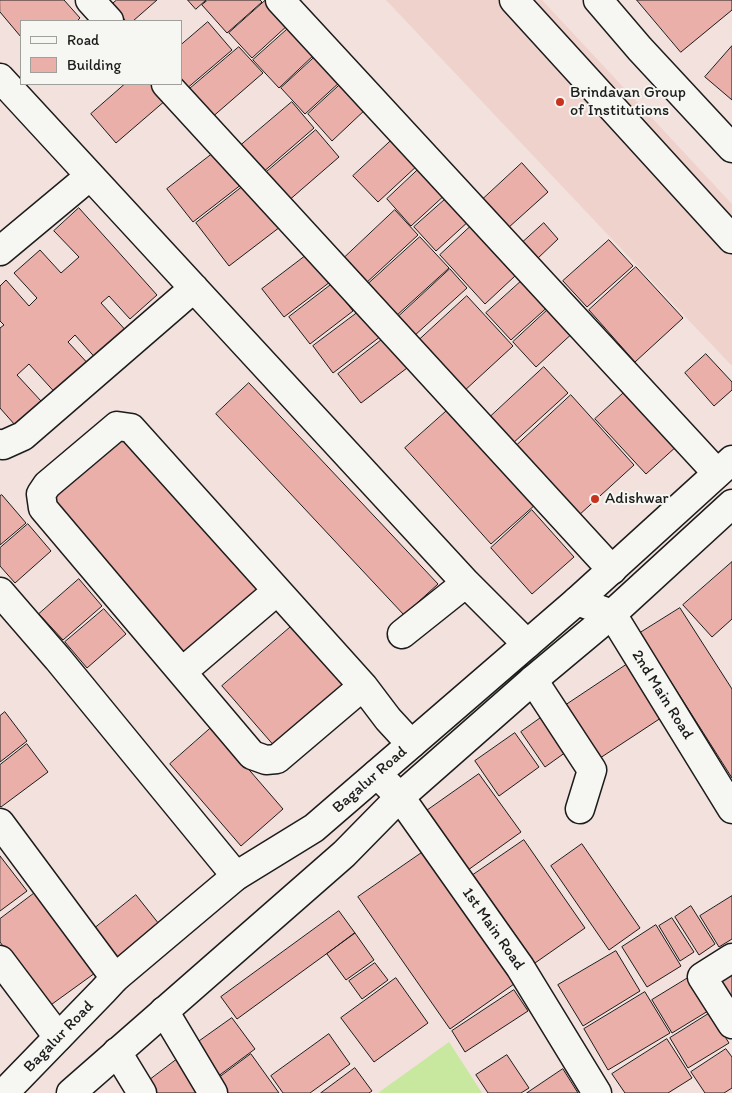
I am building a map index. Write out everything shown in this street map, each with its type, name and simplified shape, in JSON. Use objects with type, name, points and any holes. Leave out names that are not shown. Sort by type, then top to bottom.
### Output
[{"type":"street","points":[[90,0],[108,20]]},
{"type":"street","points":[[280,0],[725,466]]},
{"type":"street","points":[[514,0],[732,239]]},
{"type":"street","points":[[598,0],[640,49],[732,148]]},
{"type":"street","points":[[0,78],[466,583],[527,644]]},
{"type":"street","points":[[167,85],[612,570]]},
{"type":"street","points":[[0,251],[90,176]]},
{"type":"street","points":[[0,444],[2,445],[24,436],[194,288]]},
{"type":"street","points":[[363,686],[277,759],[266,760],[252,755],[43,508],[41,494],[47,485],[117,426],[131,428],[363,686],[388,719],[411,744]]},
{"type":"street","name":"Bagalur Road","points":[[4,1093],[114,978],[236,876],[314,828],[577,601],[725,466]]},
{"type":"street","name":"Bagalur Road","points":[[71,1093],[344,854],[400,798],[533,680],[612,614],[732,504]]},
{"type":"street","points":[[402,634],[466,583]]},
{"type":"street","points":[[182,672],[277,590]]},
{"type":"street","points":[[0,592],[58,659],[236,876]]},
{"type":"street","points":[[577,601],[612,614]]},
{"type":"street","name":"2nd Main Road","points":[[612,614],[732,809]]},
{"type":"street","points":[[533,680],[592,770],[580,809]]},
{"type":"street","name":"1st Main Road","points":[[377,774],[400,798],[520,968],[597,1093]]},
{"type":"street","points":[[0,823],[114,978]]},
{"type":"street","points":[[732,958],[702,977],[732,1024]]},
{"type":"street","points":[[0,960],[58,1037]]},
{"type":"street","points":[[164,1011],[213,1093]]},
{"type":"street","points":[[117,1052],[142,1093]]},
{"type":"shaded area","name":"Brindavan Group of Institutions","points":[[386,0],[542,0],[732,204],[732,366]]},
{"type":"green space","points":[[449,1042],[482,1093],[378,1093]]},
{"type":"building","points":[[0,0],[64,0],[80,18],[78,20],[20,20],[20,36],[0,12]]},
{"type":"building","points":[[117,0],[157,0],[134,20],[125,20],[111,5]]},
{"type":"building","points":[[188,0],[206,0],[196,9]]},
{"type":"building","points":[[208,0],[260,0],[262,2],[227,33],[202,5]]},
{"type":"building","points":[[266,0],[289,24],[252,58],[229,33]]},
{"type":"building","points":[[637,0],[732,0],[732,10],[681,52]]},
{"type":"building","points":[[208,22],[232,50],[185,90],[182,85],[182,44]]},
{"type":"building","points":[[291,26],[316,53],[279,88],[253,60]]},
{"type":"building","points":[[732,46],[732,100],[705,77]]},
{"type":"building","points":[[239,47],[263,73],[210,119],[186,92]]},
{"type":"building","points":[[317,55],[341,81],[305,114],[281,88]]},
{"type":"building","points":[[343,82],[367,108],[332,141],[308,114]]},
{"type":"building","points":[[124,85],[153,85],[166,100],[116,143],[91,114]]},
{"type":"building","points":[[292,102],[314,128],[262,173],[240,146]]},
{"type":"building","points":[[316,130],[339,157],[287,202],[263,175]]},
{"type":"building","points":[[394,138],[419,164],[378,202],[353,176]]},
{"type":"building","points":[[216,151],[242,184],[193,222],[167,189]]},
{"type":"building","points":[[522,163],[548,192],[508,228],[482,200]]},
{"type":"building","points":[[422,166],[447,193],[411,226],[387,199]]},
{"type":"building","points":[[246,184],[280,227],[229,266],[196,223]]},
{"type":"building","points":[[449,196],[470,220],[436,251],[414,227]]},
{"type":"building","points":[[79,208],[157,295],[130,319],[109,296],[101,303],[129,334],[99,362],[75,335],[68,342],[92,368],[60,398],[29,364],[17,375],[41,401],[15,425],[0,408],[0,328],[4,325],[0,321],[0,286],[6,280],[29,306],[37,298],[14,273],[40,250],[61,273],[79,257],[54,231]]},
{"type":"building","points":[[395,210],[418,235],[365,284],[343,259]]},
{"type":"building","points":[[544,223],[558,239],[537,259],[523,242]]},
{"type":"building","points":[[470,227],[515,276],[485,304],[440,255]]},
{"type":"building","points":[[420,237],[449,268],[396,316],[367,285]]},
{"type":"building","points":[[609,240],[633,266],[587,307],[563,281]]},
{"type":"building","points":[[308,254],[330,282],[284,317],[262,289]]},
{"type":"building","points":[[636,267],[683,318],[635,362],[589,310]]},
{"type":"building","points":[[450,269],[467,288],[414,336],[397,318]]},
{"type":"building","points":[[527,276],[552,303],[511,340],[486,313]]},
{"type":"building","points":[[332,284],[353,311],[310,344],[289,317]]},
{"type":"building","points":[[467,296],[513,346],[463,392],[417,342]]},
{"type":"building","points":[[554,304],[577,329],[536,367],[513,342]]},
{"type":"building","points":[[361,310],[381,336],[333,373],[313,346]]},
{"type":"building","points":[[388,335],[411,365],[361,403],[338,374]]},
{"type":"building","points":[[706,354],[732,382],[732,390],[714,406],[685,373]]},
{"type":"building","points":[[544,367],[568,393],[512,444],[489,418]]},
{"type":"building","points":[[249,383],[438,584],[404,615],[216,414]]},
{"type":"building","points":[[627,390],[678,445],[646,474],[595,419]]},
{"type":"building","points":[[571,395],[634,465],[578,516],[515,447]]},
{"type":"building","points":[[450,408],[536,504],[491,544],[405,448]]},
{"type":"building","points":[[129,434],[261,586],[183,653],[52,500]]},
{"type":"building","points":[[2,495],[26,523],[0,545],[0,496]]},
{"type":"building","points":[[532,510],[574,557],[532,594],[491,548]]},
{"type":"building","points":[[28,524],[51,551],[15,583],[0,566],[0,548]]},
{"type":"building","points":[[732,562],[732,619],[712,637],[683,605]]},
{"type":"building","points":[[79,579],[102,606],[63,640],[39,614]]},
{"type":"building","points":[[680,608],[732,689],[732,778],[640,633]]},
{"type":"building","points":[[104,609],[126,634],[87,668],[65,642]]},
{"type":"building","points":[[300,619],[353,682],[276,748],[222,686]]},
{"type":"building","points":[[632,661],[667,714],[594,762],[560,709]]},
{"type":"building","points":[[5,712],[27,741],[0,762],[0,716]]},
{"type":"building","points":[[549,712],[573,747],[545,767],[521,732]]},
{"type":"building","points":[[212,727],[283,809],[241,846],[170,764]]},
{"type":"building","points":[[515,733],[539,767],[499,796],[475,761]]},
{"type":"building","points":[[27,744],[48,772],[1,807],[0,765]]},
{"type":"building","points":[[479,774],[521,832],[468,870],[425,812]]},
{"type":"building","points":[[524,840],[585,928],[535,963],[473,875]]},
{"type":"building","points":[[582,844],[640,928],[609,950],[551,866]]},
{"type":"building","points":[[423,852],[514,984],[450,1029],[358,897]]},
{"type":"building","points":[[0,856],[27,891],[0,911]]},
{"type":"building","points":[[36,892],[95,973],[48,1007],[0,942],[0,919]]},
{"type":"building","points":[[136,895],[159,924],[114,962],[90,932]]},
{"type":"building","points":[[732,896],[732,939],[719,947],[700,916]]},
{"type":"building","points":[[691,906],[715,944],[699,955],[675,917]]},
{"type":"building","points":[[339,911],[355,933],[237,1019],[221,997]]},
{"type":"building","points":[[672,918],[694,952],[680,961],[659,926]]},
{"type":"building","points":[[656,925],[681,966],[647,987],[622,947]]},
{"type":"building","points":[[355,933],[374,960],[346,980],[327,954]]},
{"type":"building","points":[[616,951],[640,991],[583,1026],[558,985]]},
{"type":"building","points":[[375,963],[388,980],[362,999],[349,981]]},
{"type":"building","points":[[732,969],[732,1009],[713,981]]},
{"type":"building","points":[[396,978],[428,1023],[374,1062],[341,1018]]},
{"type":"building","points":[[688,978],[708,1011],[672,1033],[652,1000]]},
{"type":"building","points":[[514,990],[528,1011],[465,1052],[452,1031]]},
{"type":"building","points":[[645,992],[670,1033],[608,1070],[584,1029]]},
{"type":"building","points":[[710,1013],[729,1043],[688,1068],[670,1038]]},
{"type":"building","points":[[232,1018],[255,1049],[217,1077],[194,1045]]},
{"type":"building","points":[[329,1034],[350,1064],[310,1093],[283,1093],[271,1076]]},
{"type":"building","points":[[667,1039],[692,1078],[668,1093],[625,1093],[612,1074]]},
{"type":"building","points":[[726,1049],[732,1057],[732,1088],[724,1093],[705,1093],[691,1072]]},
{"type":"building","points":[[251,1054],[279,1093],[226,1093],[216,1080]]},
{"type":"building","points":[[507,1055],[529,1088],[521,1093],[488,1093],[476,1075]]},
{"type":"building","points":[[180,1057],[204,1093],[154,1093],[147,1082]]},
{"type":"building","points":[[355,1068],[372,1091],[369,1093],[321,1093]]},
{"type":"building","points":[[563,1069],[578,1093],[527,1093]]},
{"type":"place","name":"Brindavan Group of Institutions","points":[[560,102]]},
{"type":"place","name":"Adishwar","points":[[595,499]]}]
